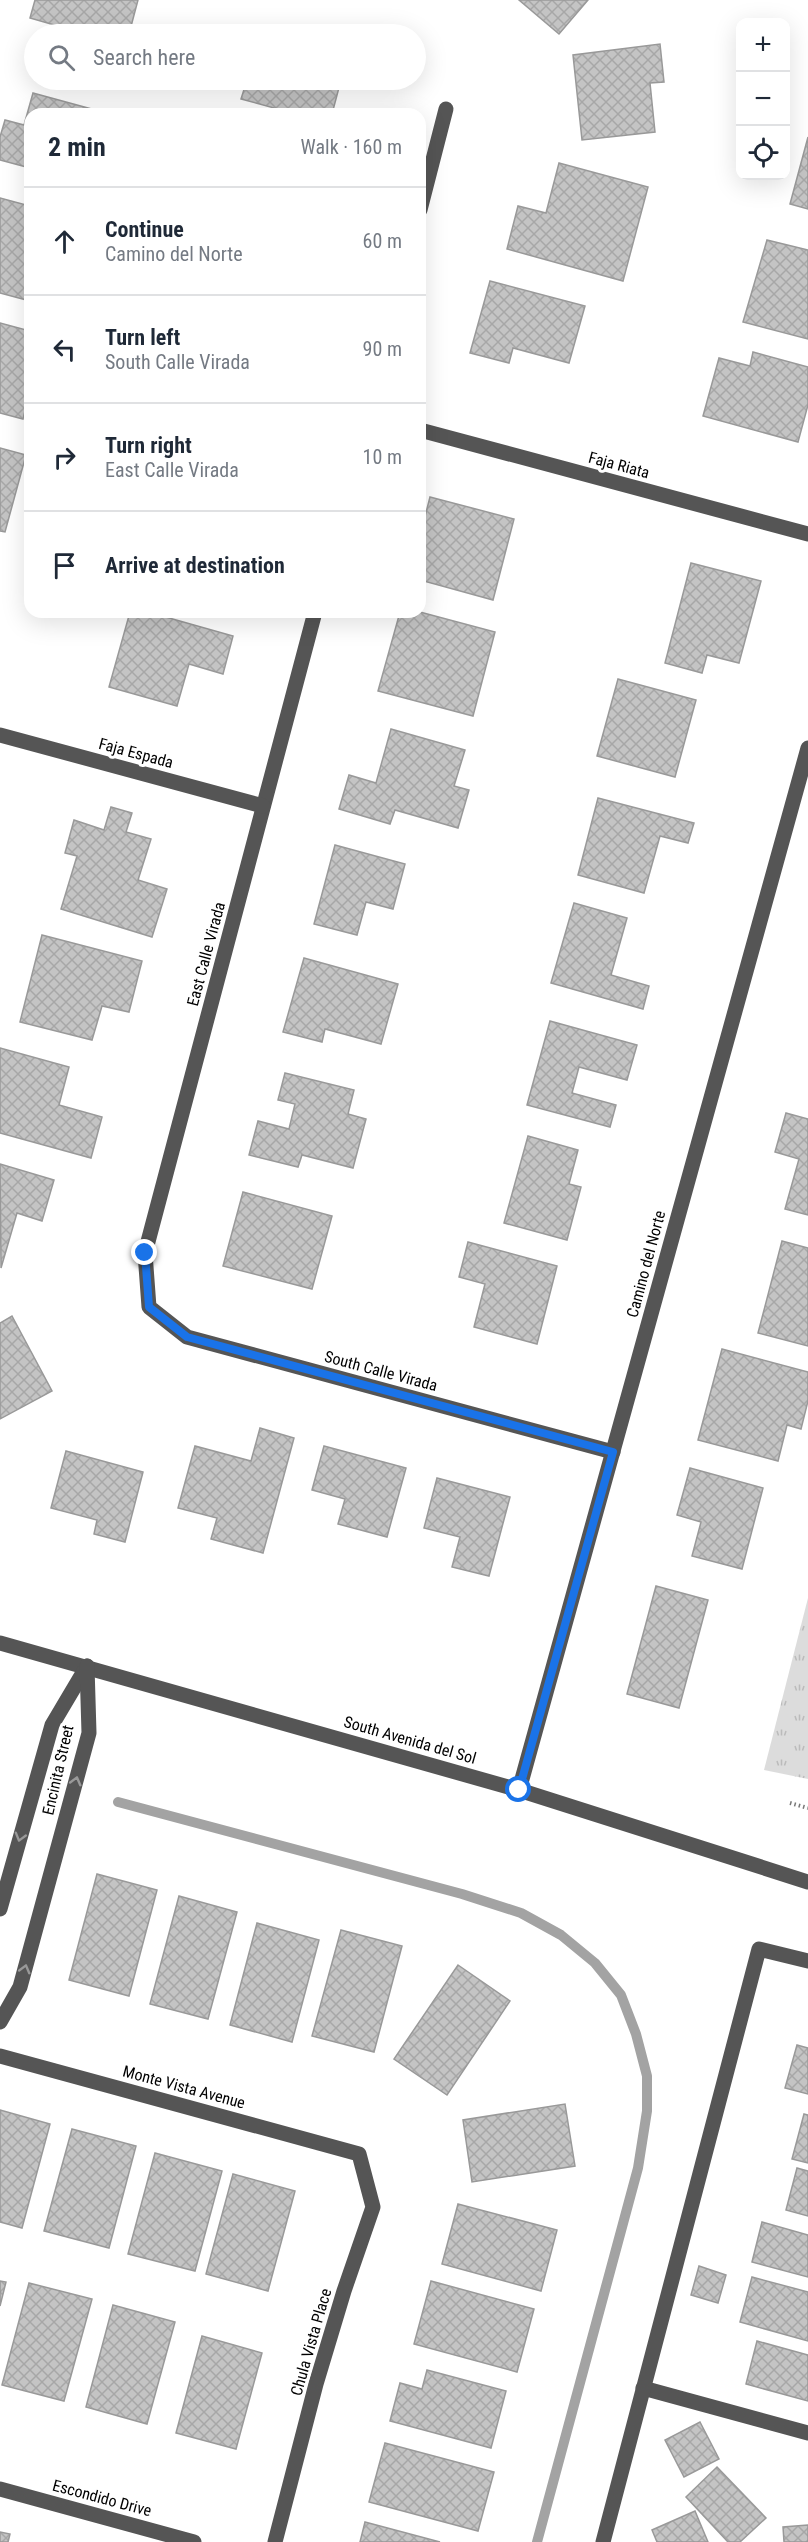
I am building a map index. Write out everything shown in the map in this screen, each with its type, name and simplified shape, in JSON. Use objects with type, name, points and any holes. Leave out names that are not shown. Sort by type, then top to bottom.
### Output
[{"type":"street","points":[[426,187],[446,109]]},
{"type":"street","name":"Faja Riata","points":[[426,432],[808,534]]},
{"type":"street","name":"East Calle Virada","points":[[149,1307],[145,1253],[313,618]]},
{"type":"street","name":"Faja Espada","points":[[0,735],[263,806]]},
{"type":"street","name":"Camino del Norte","points":[[519,1790],[808,748]]},
{"type":"street","name":"South Calle Virada","points":[[149,1307],[187,1337],[613,1452]]},
{"type":"street","name":"South Avenida del Sol","points":[[0,1643],[519,1790],[808,1882]]},
{"type":"street","name":"Encinita Street","points":[[0,1909],[52,1725],[87,1666]]},
{"type":"street","name":"Encinita Street","points":[[0,2022],[20,1987],[89,1732],[87,1666]]},
{"type":"street","points":[[603,2542],[759,1949],[808,1961]]},
{"type":"street","name":"Monte Vista Avenue","points":[[0,2056],[359,2154]]},
{"type":"street","name":"Chula Vista Place","points":[[275,2542],[322,2364],[373,2207],[359,2154]]},
{"type":"street","points":[[643,2388],[808,2433]]},
{"type":"street","name":"Escondido Drive","points":[[0,2489],[194,2542]]},
{"type":"path","points":[[790,1803],[808,1808]]},
{"type":"green space","points":[[808,1598],[808,1779],[764,1770]]},
{"type":"building","points":[[35,0],[138,0],[132,24],[51,24],[30,18]]},
{"type":"building","points":[[519,0],[588,0],[559,34]]},
{"type":"building","points":[[660,44],[664,82],[650,83],[655,132],[582,140],[573,55]]},
{"type":"building","points":[[244,90],[338,90],[334,108],[274,108],[241,99]]},
{"type":"building","points":[[33,93],[88,108],[29,108]]},
{"type":"building","points":[[5,120],[24,125],[24,166],[0,160],[0,137]]},
{"type":"building","points":[[808,137],[808,209],[790,204]]},
{"type":"building","points":[[559,163],[648,187],[623,281],[507,249],[518,206],[546,213]]},
{"type":"building","points":[[0,198],[24,204],[24,299],[0,293]]},
{"type":"building","points":[[767,240],[808,250],[808,339],[743,322]]},
{"type":"building","points":[[490,281],[585,306],[569,363],[513,348],[509,363],[470,353]]},
{"type":"building","points":[[0,323],[24,329],[24,415],[23,419],[0,413]]},
{"type":"building","points":[[753,352],[808,367],[808,405],[798,442],[703,416],[719,358],[750,366]]},
{"type":"building","points":[[0,448],[24,454],[24,462],[5,532],[0,531]]},
{"type":"building","points":[[430,497],[514,519],[493,600],[426,582],[426,513]]},
{"type":"building","points":[[691,563],[761,581],[739,663],[707,655],[702,673],[665,663]]},
{"type":"building","points":[[426,614],[495,632],[473,716],[378,691],[398,618],[426,618]]},
{"type":"building","points":[[128,618],[169,618],[233,636],[223,674],[189,664],[177,706],[109,687]]},
{"type":"building","points":[[618,679],[696,700],[675,777],[597,756]]},
{"type":"building","points":[[391,729],[465,750],[454,786],[469,790],[458,828],[395,810],[390,824],[339,809],[349,775],[376,783]]},
{"type":"building","points":[[598,798],[694,823],[688,843],[660,836],[644,893],[578,875]]},
{"type":"building","points":[[111,807],[132,813],[126,832],[151,839],[138,880],[167,889],[152,937],[61,909],[77,856],[65,853],[74,820],[104,830]]},
{"type":"building","points":[[335,845],[405,864],[393,909],[366,902],[357,935],[314,924]]},
{"type":"building","points":[[574,903],[627,918],[611,975],[649,986],[643,1009],[551,983]]},
{"type":"building","points":[[42,935],[142,961],[129,1012],[102,1006],[92,1040],[20,1022]]},
{"type":"building","points":[[304,958],[398,984],[381,1044],[325,1029],[322,1042],[283,1032]]},
{"type":"building","points":[[550,1021],[637,1045],[627,1080],[579,1067],[572,1093],[616,1105],[610,1127],[527,1105]]},
{"type":"building","points":[[0,1048],[69,1067],[59,1105],[102,1117],[91,1158],[0,1133]]},
{"type":"building","points":[[285,1073],[354,1090],[348,1114],[366,1119],[353,1168],[302,1155],[298,1167],[249,1155],[258,1121],[289,1129],[295,1104],[278,1100]]},
{"type":"building","points":[[786,1113],[808,1119],[808,1215],[785,1209],[799,1159],[775,1152]]},
{"type":"building","points":[[528,1136],[578,1150],[569,1184],[581,1187],[567,1240],[504,1223]]},
{"type":"building","points":[[0,1164],[54,1180],[42,1221],[17,1213],[1,1268]]},
{"type":"building","points":[[243,1192],[332,1216],[312,1289],[223,1266]]},
{"type":"building","points":[[782,1241],[808,1248],[808,1346],[758,1333]]},
{"type":"building","points":[[468,1242],[557,1266],[537,1344],[474,1327],[485,1284],[459,1277]]},
{"type":"building","points":[[12,1316],[52,1391],[0,1419],[0,1323]]},
{"type":"building","points":[[722,1349],[808,1372],[808,1401],[801,1429],[787,1425],[778,1461],[698,1440]]},
{"type":"building","points":[[260,1428],[294,1438],[263,1553],[211,1539],[217,1518],[178,1508],[195,1446],[251,1461]]},
{"type":"building","points":[[324,1446],[406,1468],[387,1537],[338,1524],[345,1499],[312,1490]]},
{"type":"building","points":[[66,1451],[143,1472],[125,1542],[94,1534],[97,1520],[51,1508]]},
{"type":"building","points":[[690,1468],[763,1488],[742,1569],[692,1556],[701,1522],[677,1515]]},
{"type":"building","points":[[437,1478],[510,1497],[489,1576],[452,1567],[460,1537],[424,1528]]},
{"type":"building","points":[[656,1586],[708,1600],[679,1708],[627,1694]]},
{"type":"building","points":[[97,1874],[157,1890],[129,1996],[69,1980]]},
{"type":"building","points":[[179,1896],[237,1912],[208,2019],[150,2004]]},
{"type":"building","points":[[257,1923],[319,1940],[292,2042],[230,2025]]},
{"type":"building","points":[[341,1930],[402,1946],[374,2052],[312,2036]]},
{"type":"building","points":[[458,1965],[510,2001],[447,2095],[394,2059]]},
{"type":"building","points":[[797,2045],[808,2048],[808,2094],[785,2088]]},
{"type":"building","points":[[565,2104],[575,2166],[472,2182],[463,2120]]},
{"type":"building","points":[[0,2110],[50,2124],[22,2228],[0,2222]]},
{"type":"building","points":[[804,2114],[808,2115],[808,2163],[792,2159]]},
{"type":"building","points":[[72,2129],[136,2146],[109,2248],[44,2231]]},
{"type":"building","points":[[155,2153],[222,2171],[195,2271],[128,2254]]},
{"type":"building","points":[[797,2168],[808,2171],[808,2216],[786,2210]]},
{"type":"building","points":[[233,2174],[295,2191],[268,2291],[206,2274]]},
{"type":"building","points":[[458,2204],[557,2230],[541,2291],[442,2264]]},
{"type":"building","points":[[762,2222],[808,2235],[808,2277],[752,2262]]},
{"type":"building","points":[[699,2266],[726,2275],[718,2303],[691,2295]]},
{"type":"building","points":[[752,2277],[808,2292],[808,2341],[740,2322]]},
{"type":"building","points":[[0,2281],[6,2282],[0,2306]]},
{"type":"building","points":[[431,2281],[534,2309],[517,2372],[414,2344]]},
{"type":"building","points":[[29,2283],[92,2299],[64,2401],[2,2385]]},
{"type":"building","points":[[113,2305],[175,2322],[147,2424],[86,2407]]},
{"type":"building","points":[[202,2336],[262,2353],[236,2449],[176,2433]]},
{"type":"building","points":[[757,2341],[808,2355],[808,2401],[746,2384]]},
{"type":"building","points":[[427,2370],[506,2391],[491,2448],[390,2421],[400,2383],[422,2389]]},
{"type":"building","points":[[700,2422],[719,2459],[684,2477],[665,2440]]},
{"type":"building","points":[[385,2443],[494,2472],[478,2531],[369,2502]]},
{"type":"building","points":[[717,2467],[766,2518],[740,2542],[728,2542],[686,2497]]},
{"type":"building","points":[[695,2511],[708,2542],[657,2542],[652,2530]]},
{"type":"building","points":[[365,2522],[440,2542],[360,2542]]},
{"type":"building","points":[[808,2525],[808,2542],[784,2542],[783,2527]]},
{"type":"building","points":[[0,2532],[10,2534],[8,2542],[0,2542]]},
{"type":"waterway","points":[[118,1802],[462,1894],[521,1913],[561,1935],[595,1963],[621,1995],[636,2034],[647,2076],[647,2111],[638,2168],[537,2542]]},
{"type":"route","points":[[145,1253],[149,1307],[187,1337],[613,1452],[519,1790]]}]
